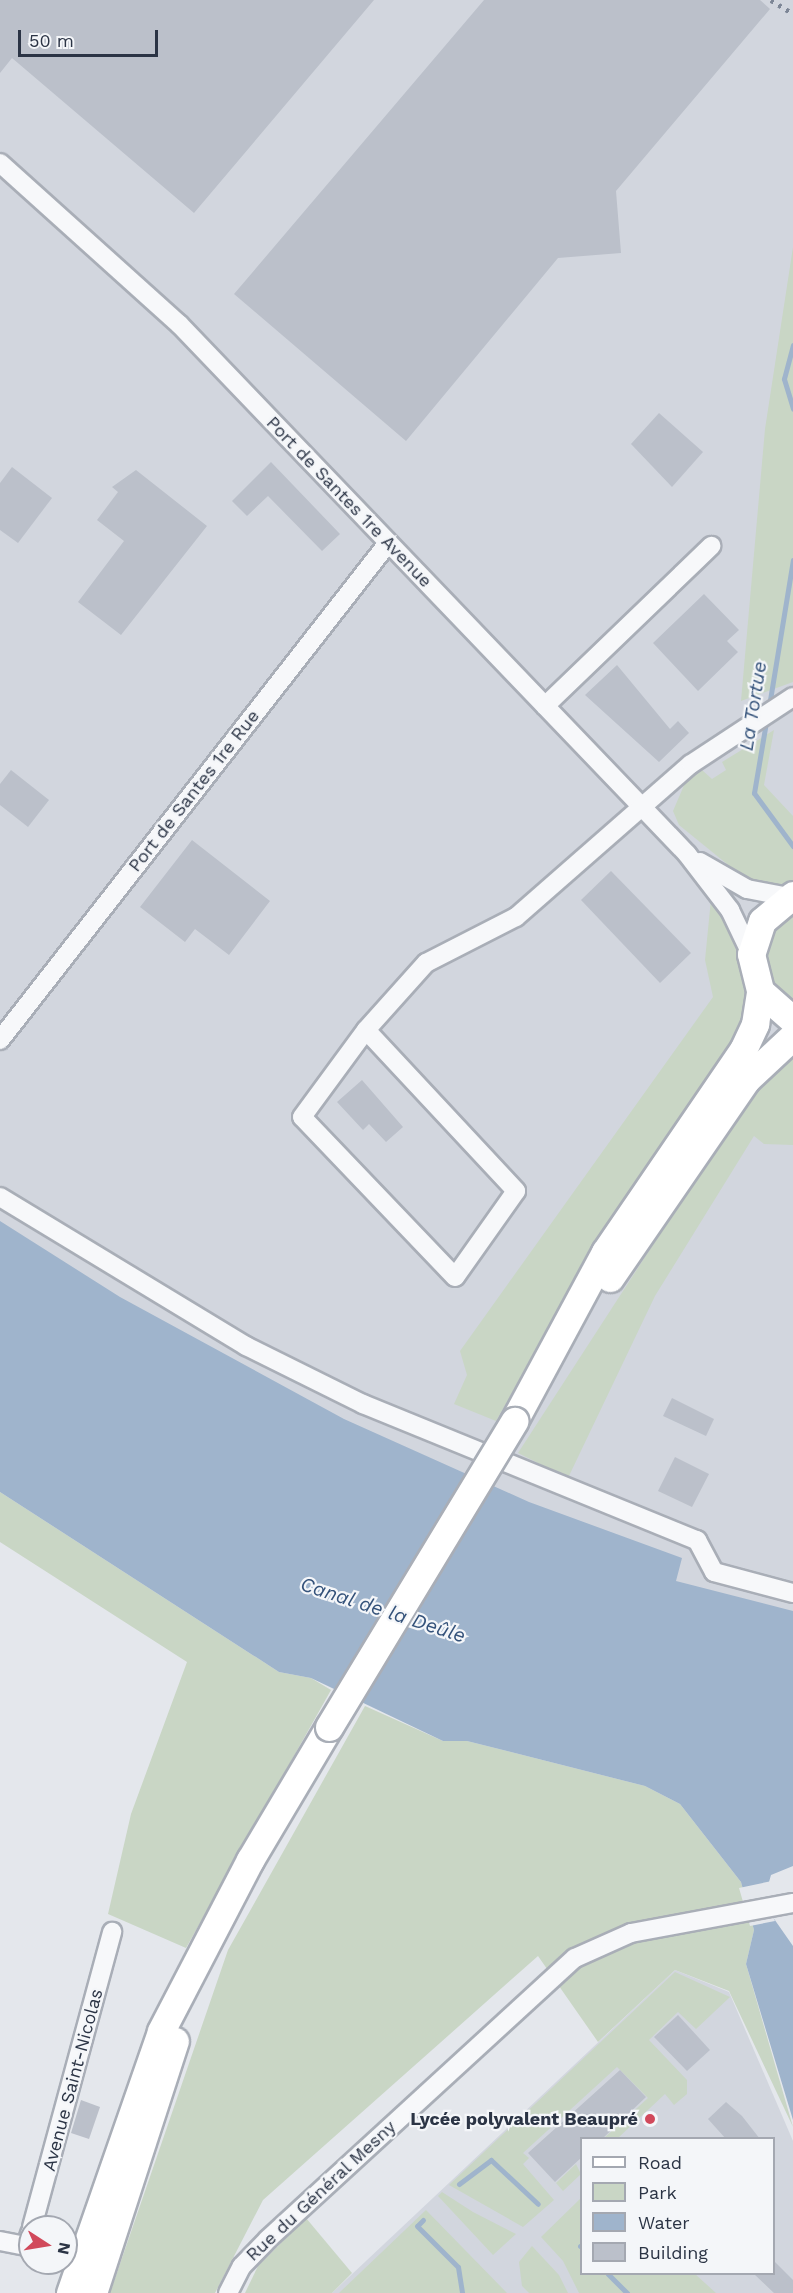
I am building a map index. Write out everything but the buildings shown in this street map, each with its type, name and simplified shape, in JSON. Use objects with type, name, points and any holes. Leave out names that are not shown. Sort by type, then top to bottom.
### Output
[{"type":"main road","points":[[70,2293],[149,2059],[250,1860],[514,1421],[610,1244],[743,1050],[760,992],[751,954],[762,921],[791,896]]},
{"type":"main road","points":[[760,992],[793,1020]]},
{"type":"main road","points":[[514,1421],[718,1119],[766,1057],[793,1036]]},
{"type":"main road","points":[[93,2293],[177,2035],[250,1860]]},
{"type":"street","name":"Port de Santes 1re Avenue","points":[[0,163],[179,324],[687,854]]},
{"type":"street","name":"Port de Santes 1re Rue","points":[[0,1040],[388,543]]},
{"type":"street","points":[[545,706],[711,546]]},
{"type":"street","points":[[366,1030],[516,1191],[455,1277],[302,1117],[366,1030],[426,963],[516,917],[704,754],[787,701]]},
{"type":"street","points":[[687,854],[747,889],[791,896]]},
{"type":"street","points":[[687,854],[730,910],[751,954]]},
{"type":"street","points":[[0,1197],[225,1334],[352,1399],[445,1442],[697,1540],[714,1572],[793,1593]]},
{"type":"street","name":"Rue du Général Mesny","points":[[228,2293],[242,2266],[268,2239],[575,1958],[630,1934],[793,1903]]},
{"type":"street","name":"Avenue Saint-Nicolas","points":[[35,2215],[112,1932]]},
{"type":"street","points":[[0,2241],[18,2244]]},
{"type":"shaded area","points":[[0,0],[793,0],[793,1840],[445,1474],[0,1252]]},
{"type":"shaded area","name":"Lycée polyvalent Beaupré","points":[[675,1970],[729,1992],[793,2141],[793,2293],[332,2293]]},
{"type":"green space","points":[[793,247],[793,682],[741,701],[765,429]]},
{"type":"green space","points":[[774,730],[764,785],[793,816],[793,883],[781,886],[743,877],[679,825],[673,811],[685,783],[702,770],[712,779],[726,770],[722,762]]},
{"type":"green space","points":[[711,899],[740,943],[749,1014],[736,1041],[624,1198],[496,1421],[454,1404],[467,1375],[460,1351],[713,997],[705,960]]},
{"type":"green space","points":[[793,909],[793,1006],[771,986],[763,957],[771,929]]},
{"type":"green space","points":[[793,1044],[793,1145],[764,1144],[754,1136],[655,1296],[568,1478],[518,1453],[750,1095]]},
{"type":"green space","points":[[0,1492],[279,1672],[311,1678],[331,1690],[186,1948],[108,1914],[131,1814],[187,1662],[0,1542]]},
{"type":"green space","points":[[365,1706],[443,1741],[467,1741],[645,1786],[680,1804],[741,1882],[754,1930],[746,1964],[793,2127],[729,1991],[675,1970],[598,2042],[538,1956],[263,2200],[215,2293],[110,2293],[228,1950]]},
{"type":"green space","points":[[675,1972],[730,1997],[696,2029],[678,2012],[649,2040],[687,2080],[687,2094],[674,2105],[665,2094],[619,2137],[605,2137],[648,2098],[617,2067],[523,2153],[529,2158],[523,2164],[554,2200],[523,2227],[449,2185]]},
{"type":"green space","points":[[576,2164],[580,2175],[563,2191],[556,2183]]},
{"type":"green space","points":[[442,2192],[473,2212],[516,2234],[493,2255],[438,2196]]},
{"type":"green space","points":[[580,2199],[580,2275],[696,2275],[716,2293],[579,2293],[563,2261],[541,2237]]},
{"type":"green space","points":[[426,2210],[507,2293],[339,2293]]},
{"type":"green space","points":[[306,2218],[352,2273],[332,2293],[245,2293],[258,2266]]},
{"type":"green space","points":[[532,2246],[559,2275],[568,2293],[529,2293],[522,2286],[519,2262]]},
{"type":"water","name":"Canal de la Deûle","points":[[0,1221],[120,1297],[344,1419],[529,1502],[682,1558],[676,1581],[793,1611],[793,1866],[771,1875],[763,1903],[793,1946],[793,2120],[746,1964],[754,1930],[741,1882],[680,1804],[645,1786],[467,1741],[443,1741],[311,1678],[279,1672],[0,1492]]},
{"type":"pier","points":[[772,1881],[766,1903],[775,1921],[750,1926],[739,1888]]},
{"type":"waterway","name":"La Tortue","points":[[793,345],[784,379],[793,409]]},
{"type":"waterway","name":"La Tortue","points":[[769,706],[793,560]]},
{"type":"waterway","name":"La Tortue","points":[[766,722],[754,793],[793,846]]},
{"type":"waterway","points":[[459,2184],[491,2160],[538,2204]]},
{"type":"waterway","points":[[423,2220],[417,2226],[458,2267],[462,2293]]},
{"type":"waterway","points":[[609,2275],[627,2293]]},
{"type":"railway","points":[[771,0],[793,14]]},
{"type":"place","name":"Lycée polyvalent Beaupré","points":[[650,2119]]}]
